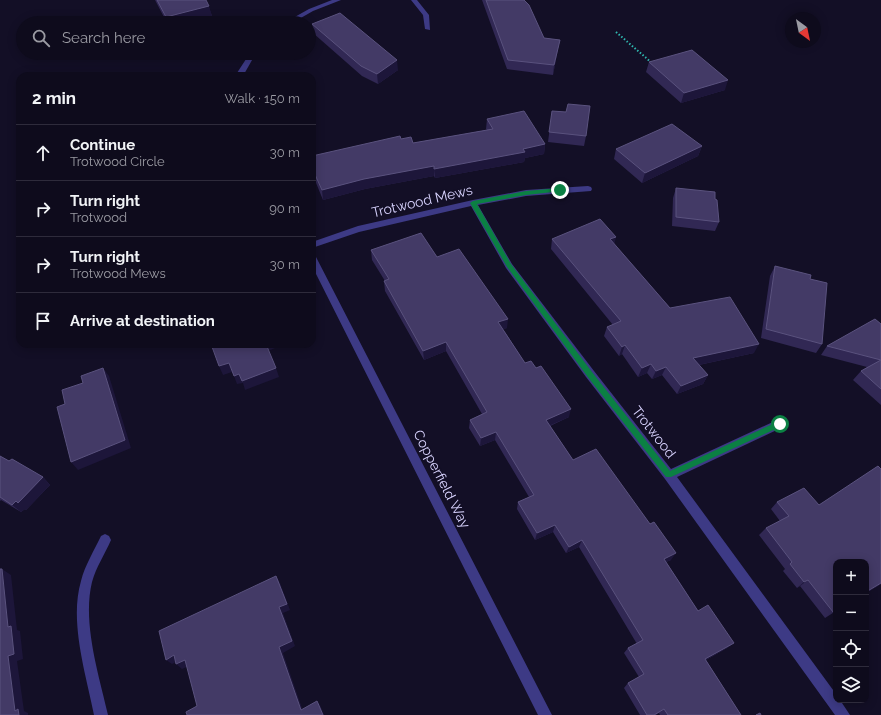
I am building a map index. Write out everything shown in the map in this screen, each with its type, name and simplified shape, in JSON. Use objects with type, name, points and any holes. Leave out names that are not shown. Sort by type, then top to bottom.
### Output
[{"type":"street","points":[[300,16],[311,10],[338,0]]},
{"type":"street","points":[[414,0],[426,15],[428,29]]},
{"type":"street","points":[[241,72],[249,60]]},
{"type":"street","name":"Trotwood Mews","points":[[316,244],[358,229],[473,203],[526,193],[588,189]]},
{"type":"street","name":"Trotwood","points":[[473,203],[509,266],[590,374],[669,475],[843,715]]},
{"type":"street","name":"Copperfield Way","points":[[316,265],[545,715]]},
{"type":"street","points":[[669,475],[780,424]]},
{"type":"street","points":[[101,715],[84,629],[83,600],[85,586],[90,572],[105,540]]},
{"type":"path","points":[[616,32],[652,63]]},
{"type":"building","points":[[157,0],[206,0],[209,6],[170,16],[165,16]]},
{"type":"building","points":[[486,0],[524,0],[529,5],[544,38],[560,40],[554,65],[508,60]]},
{"type":"building","points":[[340,13],[397,60],[377,74],[361,66],[316,27],[316,22]]},
{"type":"building","points":[[692,50],[728,80],[684,93],[649,62]]},
{"type":"building","points":[[568,104],[590,106],[586,136],[549,132],[552,111],[566,112]]},
{"type":"building","points":[[524,111],[545,144],[523,149],[525,152],[434,169],[434,166],[364,179],[322,190],[316,177],[316,155],[400,136],[401,139],[411,137],[413,143],[493,129],[487,119]]},
{"type":"building","points":[[672,124],[702,146],[645,173],[616,149]]},
{"type":"building","points":[[676,188],[715,192],[719,222],[676,217]]},
{"type":"building","points":[[600,219],[616,237],[610,239],[670,308],[730,297],[759,344],[693,358],[708,375],[681,386],[666,367],[656,371],[651,364],[642,368],[625,345],[622,347],[607,327],[621,321],[552,239]]},
{"type":"building","points":[[421,233],[437,257],[459,249],[508,319],[498,322],[525,363],[531,361],[536,368],[541,366],[571,409],[546,420],[573,460],[596,449],[650,524],[654,522],[676,553],[664,559],[698,611],[708,605],[734,643],[705,659],[741,715],[668,715],[664,709],[654,715],[647,715],[628,683],[644,674],[628,648],[643,640],[582,540],[569,547],[555,525],[537,533],[518,502],[534,495],[496,432],[481,438],[470,420],[487,412],[446,342],[423,351],[384,281],[389,279],[371,250]]},
{"type":"building","points":[[775,266],[811,275],[810,279],[827,283],[822,344],[766,329]]},
{"type":"building","points":[[875,319],[881,324],[881,360],[827,346]]},
{"type":"building","points":[[212,348],[268,348],[276,368],[242,381],[239,374],[234,376],[229,363],[219,366]]},
{"type":"building","points":[[881,360],[881,389],[861,371]]},
{"type":"building","points":[[103,368],[125,440],[71,462],[57,407],[65,404],[62,390],[83,383],[81,376]]},
{"type":"building","points":[[0,456],[9,461],[12,459],[43,477],[18,503],[16,501],[12,505],[0,497]]},
{"type":"building","points":[[878,466],[881,469],[881,583],[869,590],[869,559],[833,559],[833,612],[808,580],[804,582],[790,564],[792,562],[766,528],[789,516],[777,502],[804,488],[819,505]]},
{"type":"building","points":[[0,569],[2,569],[8,627],[11,626],[14,654],[8,656],[15,711],[18,709],[19,715],[0,715]]},
{"type":"building","points":[[276,576],[287,604],[279,607],[292,641],[279,647],[301,710],[317,701],[323,715],[187,715],[186,712],[197,706],[185,660],[176,664],[174,655],[166,660],[159,631]]},
{"type":"route","points":[[560,190],[526,193],[473,203],[509,266],[590,374],[669,475],[780,424]]}]
